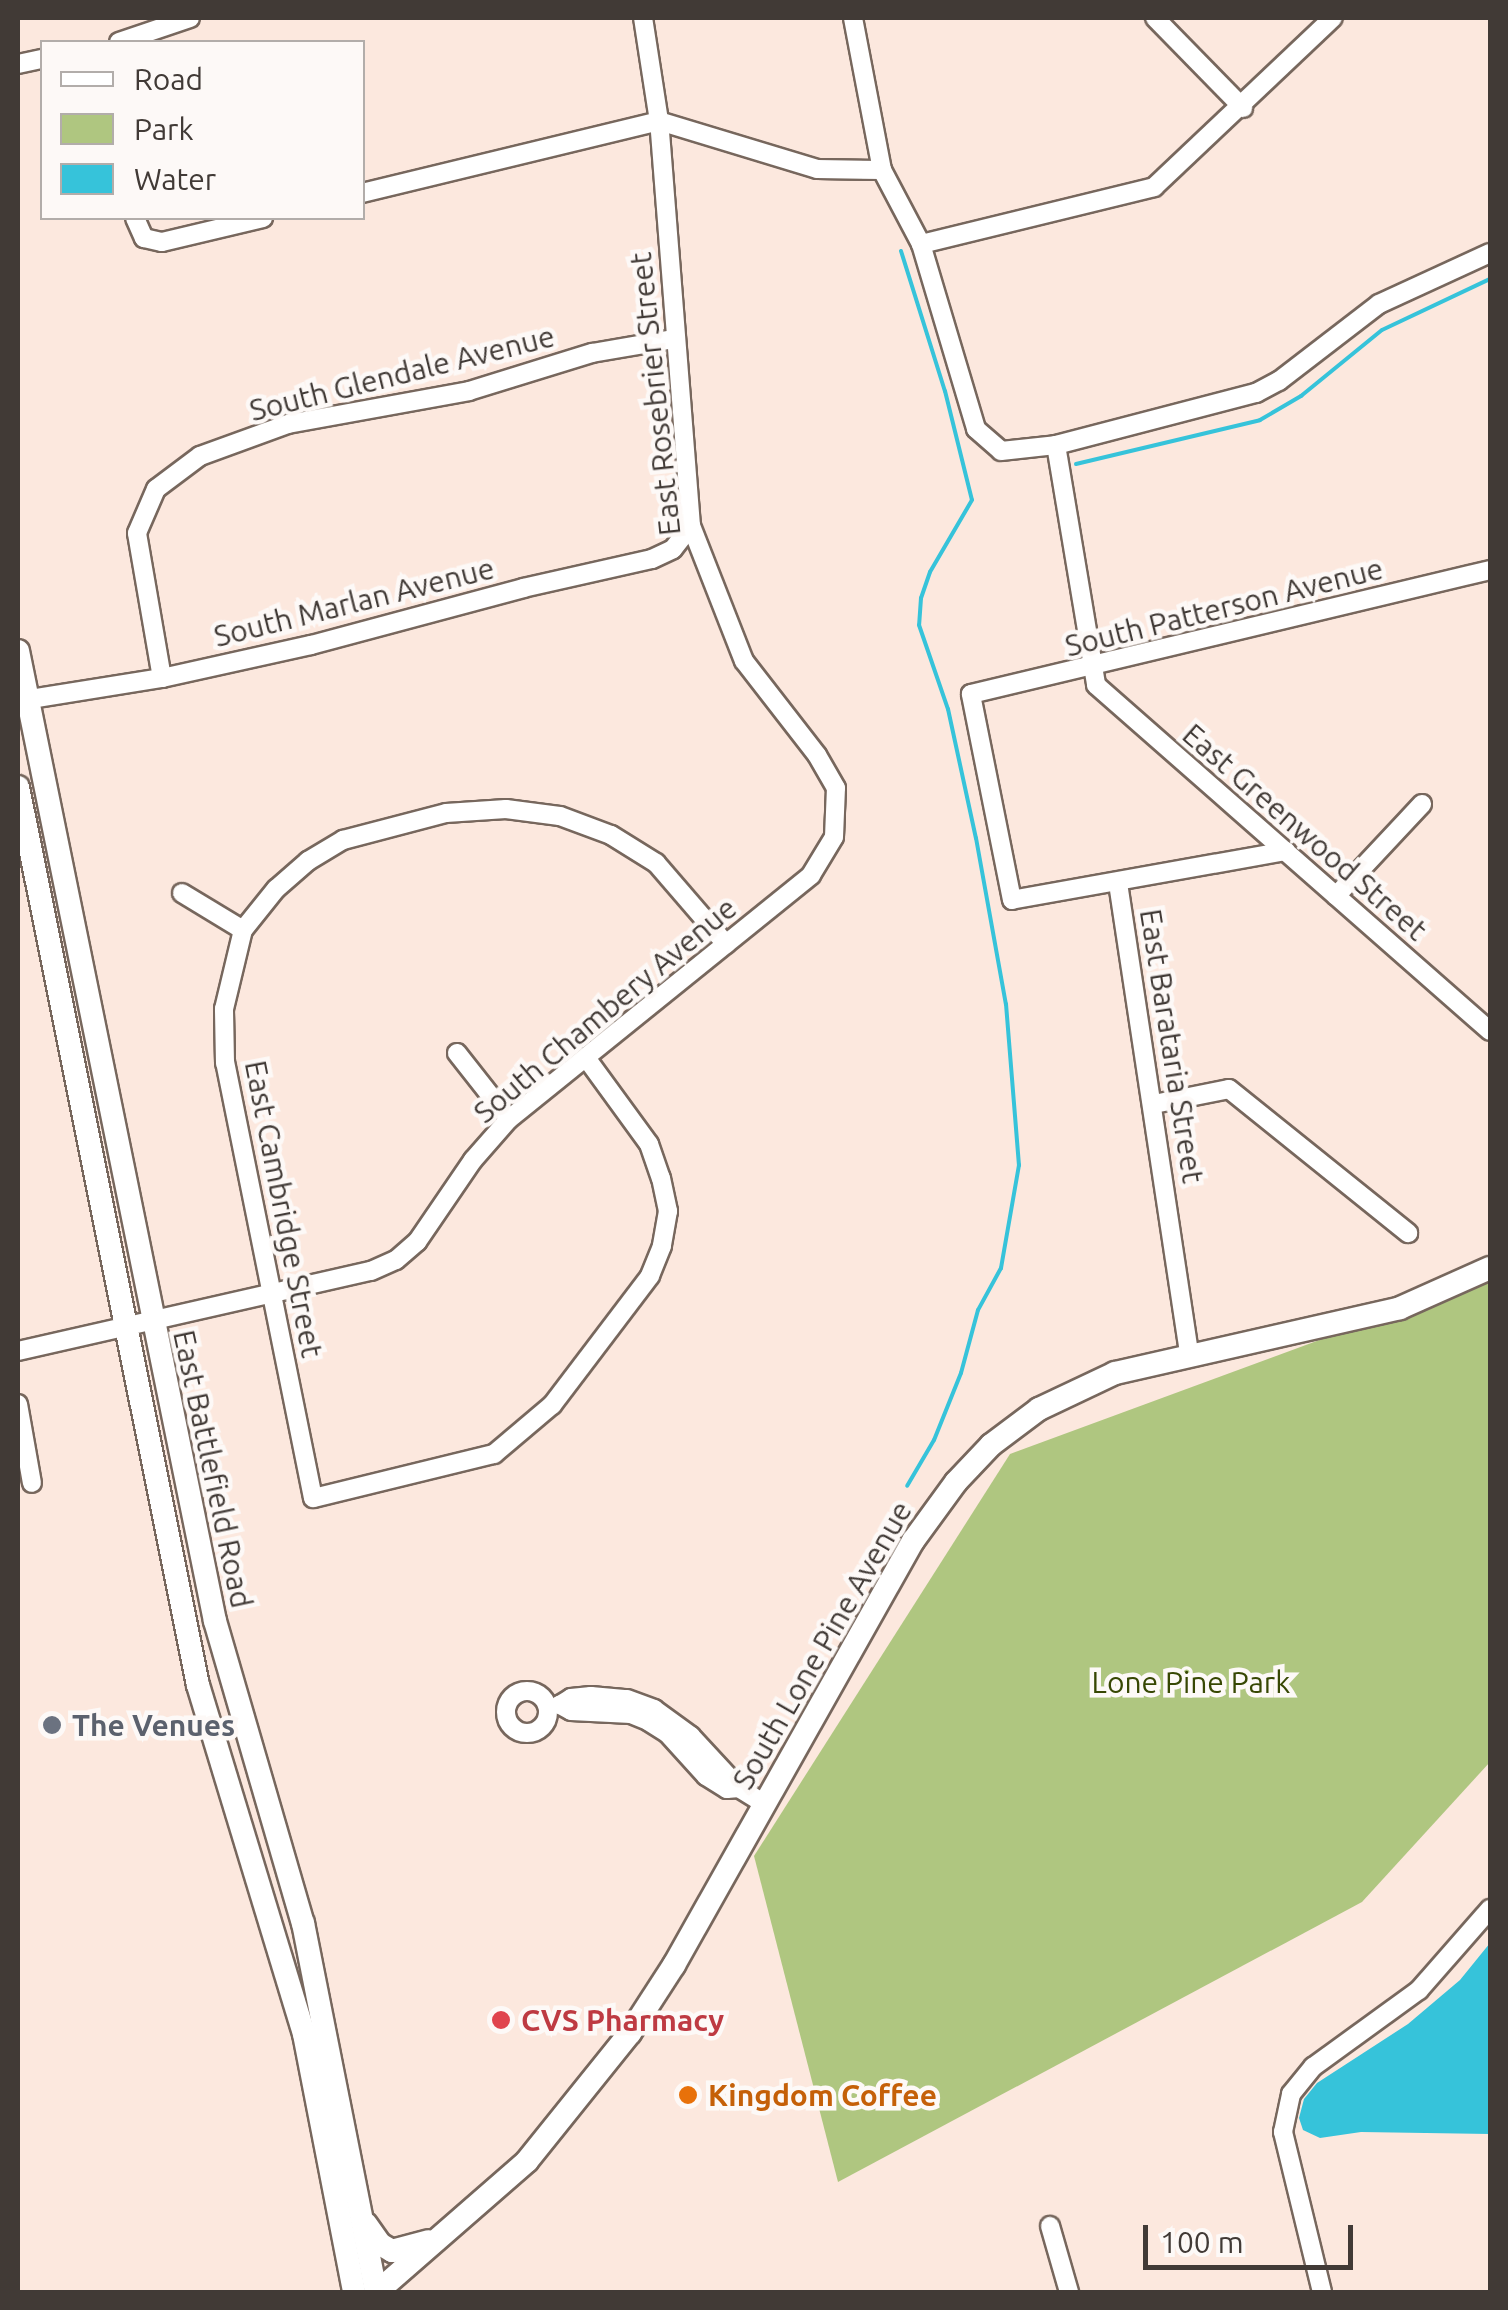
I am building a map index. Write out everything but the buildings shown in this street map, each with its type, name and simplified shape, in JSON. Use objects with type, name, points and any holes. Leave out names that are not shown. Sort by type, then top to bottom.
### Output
[{"type":"main road","name":"East Battlefield Road","points":[[18,651],[22,700],[215,1621],[303,1923],[377,2292]]},
{"type":"main road","name":"East Battlefield Road","points":[[18,787],[198,1685],[304,2034],[354,2292]]},
{"type":"main road","name":"South Lone Pine Avenue","points":[[377,2292],[527,2160],[614,2055],[659,1990],[913,1541],[973,1463],[1022,1420],[1076,1389],[1114,1373],[1400,1308],[1438,1295],[1490,1268]]},
{"type":"main road","points":[[363,2218],[380,2244],[392,2251],[423,2245],[453,2226]]},
{"type":"street","points":[[125,40],[190,18]]},
{"type":"street","name":"East Rosebrier Street","points":[[642,18],[659,121],[673,339],[691,526],[744,661],[817,756],[836,788]]},
{"type":"street","points":[[853,18],[882,170],[921,244],[976,428],[1001,451],[1056,445],[1256,393],[1379,304],[1490,253]]},
{"type":"street","points":[[1154,18],[1243,108]]},
{"type":"street","points":[[921,244],[1154,187],[1243,108],[1334,18]]},
{"type":"street","points":[[365,192],[659,121],[817,169],[882,170]]},
{"type":"street","points":[[136,220],[144,238],[162,242],[254,220]]},
{"type":"street","name":"South Glendale Avenue","points":[[162,678],[137,533],[156,489],[200,456],[288,424],[469,390],[592,353],[673,339]]},
{"type":"street","points":[[1056,445],[1091,668]]},
{"type":"street","name":"South Marlan Avenue","points":[[22,700],[162,678],[652,560],[674,549],[691,526]]},
{"type":"street","name":"South Patterson Avenue","points":[[971,694],[1490,570]]},
{"type":"street","name":"East Greenwood Street","points":[[1091,668],[1096,686],[1490,1031]]},
{"type":"street","name":"East Barataria Street","points":[[971,694],[1012,900],[1118,882],[1190,1353]]},
{"type":"street","name":"South Chambery Avenue","points":[[18,1350],[127,1329],[371,1270],[396,1260],[418,1242],[473,1160],[509,1119],[810,875],[834,837],[836,788]]},
{"type":"street","points":[[1336,896],[1422,804]]},
{"type":"street","points":[[182,893],[243,930],[276,889],[308,860],[343,840],[446,813],[506,808],[560,816],[611,836],[656,862],[726,944]]},
{"type":"street","points":[[1118,882],[1286,851]]},
{"type":"street","name":"East Cambridge Street","points":[[243,930],[224,1009],[226,1063],[313,1498],[494,1454],[552,1405],[650,1276],[662,1246],[668,1211],[662,1178],[649,1144],[587,1059]]},
{"type":"street","points":[[458,1053],[509,1119]]},
{"type":"street","points":[[1154,1104],[1229,1088],[1408,1234]]},
{"type":"street","points":[[18,1404],[32,1483]]},
{"type":"street","points":[[554,1706],[571,1698],[591,1696],[626,1699],[652,1715],[673,1719],[719,1776],[734,1778],[739,1788],[765,1804]]},
{"type":"street","points":[[1322,2292],[1285,2142],[1287,2103],[1303,2076],[1402,2004],[1490,1909]]},
{"type":"street","points":[[1050,2226],[1068,2292]]},
{"type":"green space","name":"Lone Pine Park","points":[[1490,1277],[1490,1762],[1362,1902],[838,2182],[754,1856],[1010,1454]]},
{"type":"water","points":[[1490,1943],[1490,2134],[1361,2132],[1320,2138],[1303,2130],[1299,2118],[1304,2099],[1317,2083],[1408,2024],[1460,1980]]},
{"type":"waterway","points":[[901,251],[945,391],[972,500],[930,572],[921,598],[919,625],[948,709],[976,838],[1006,1004],[1019,1165],[1001,1268],[978,1310],[961,1373],[934,1440],[907,1486]]},
{"type":"waterway","points":[[1076,464],[1260,420],[1301,396],[1382,330],[1490,279]]},
{"type":"place","name":"The Venues","points":[[52,1725]]},
{"type":"place","name":"CVS Pharmacy","points":[[501,2020]]},
{"type":"place","name":"Kingdom Coffee","points":[[688,2095]]}]
